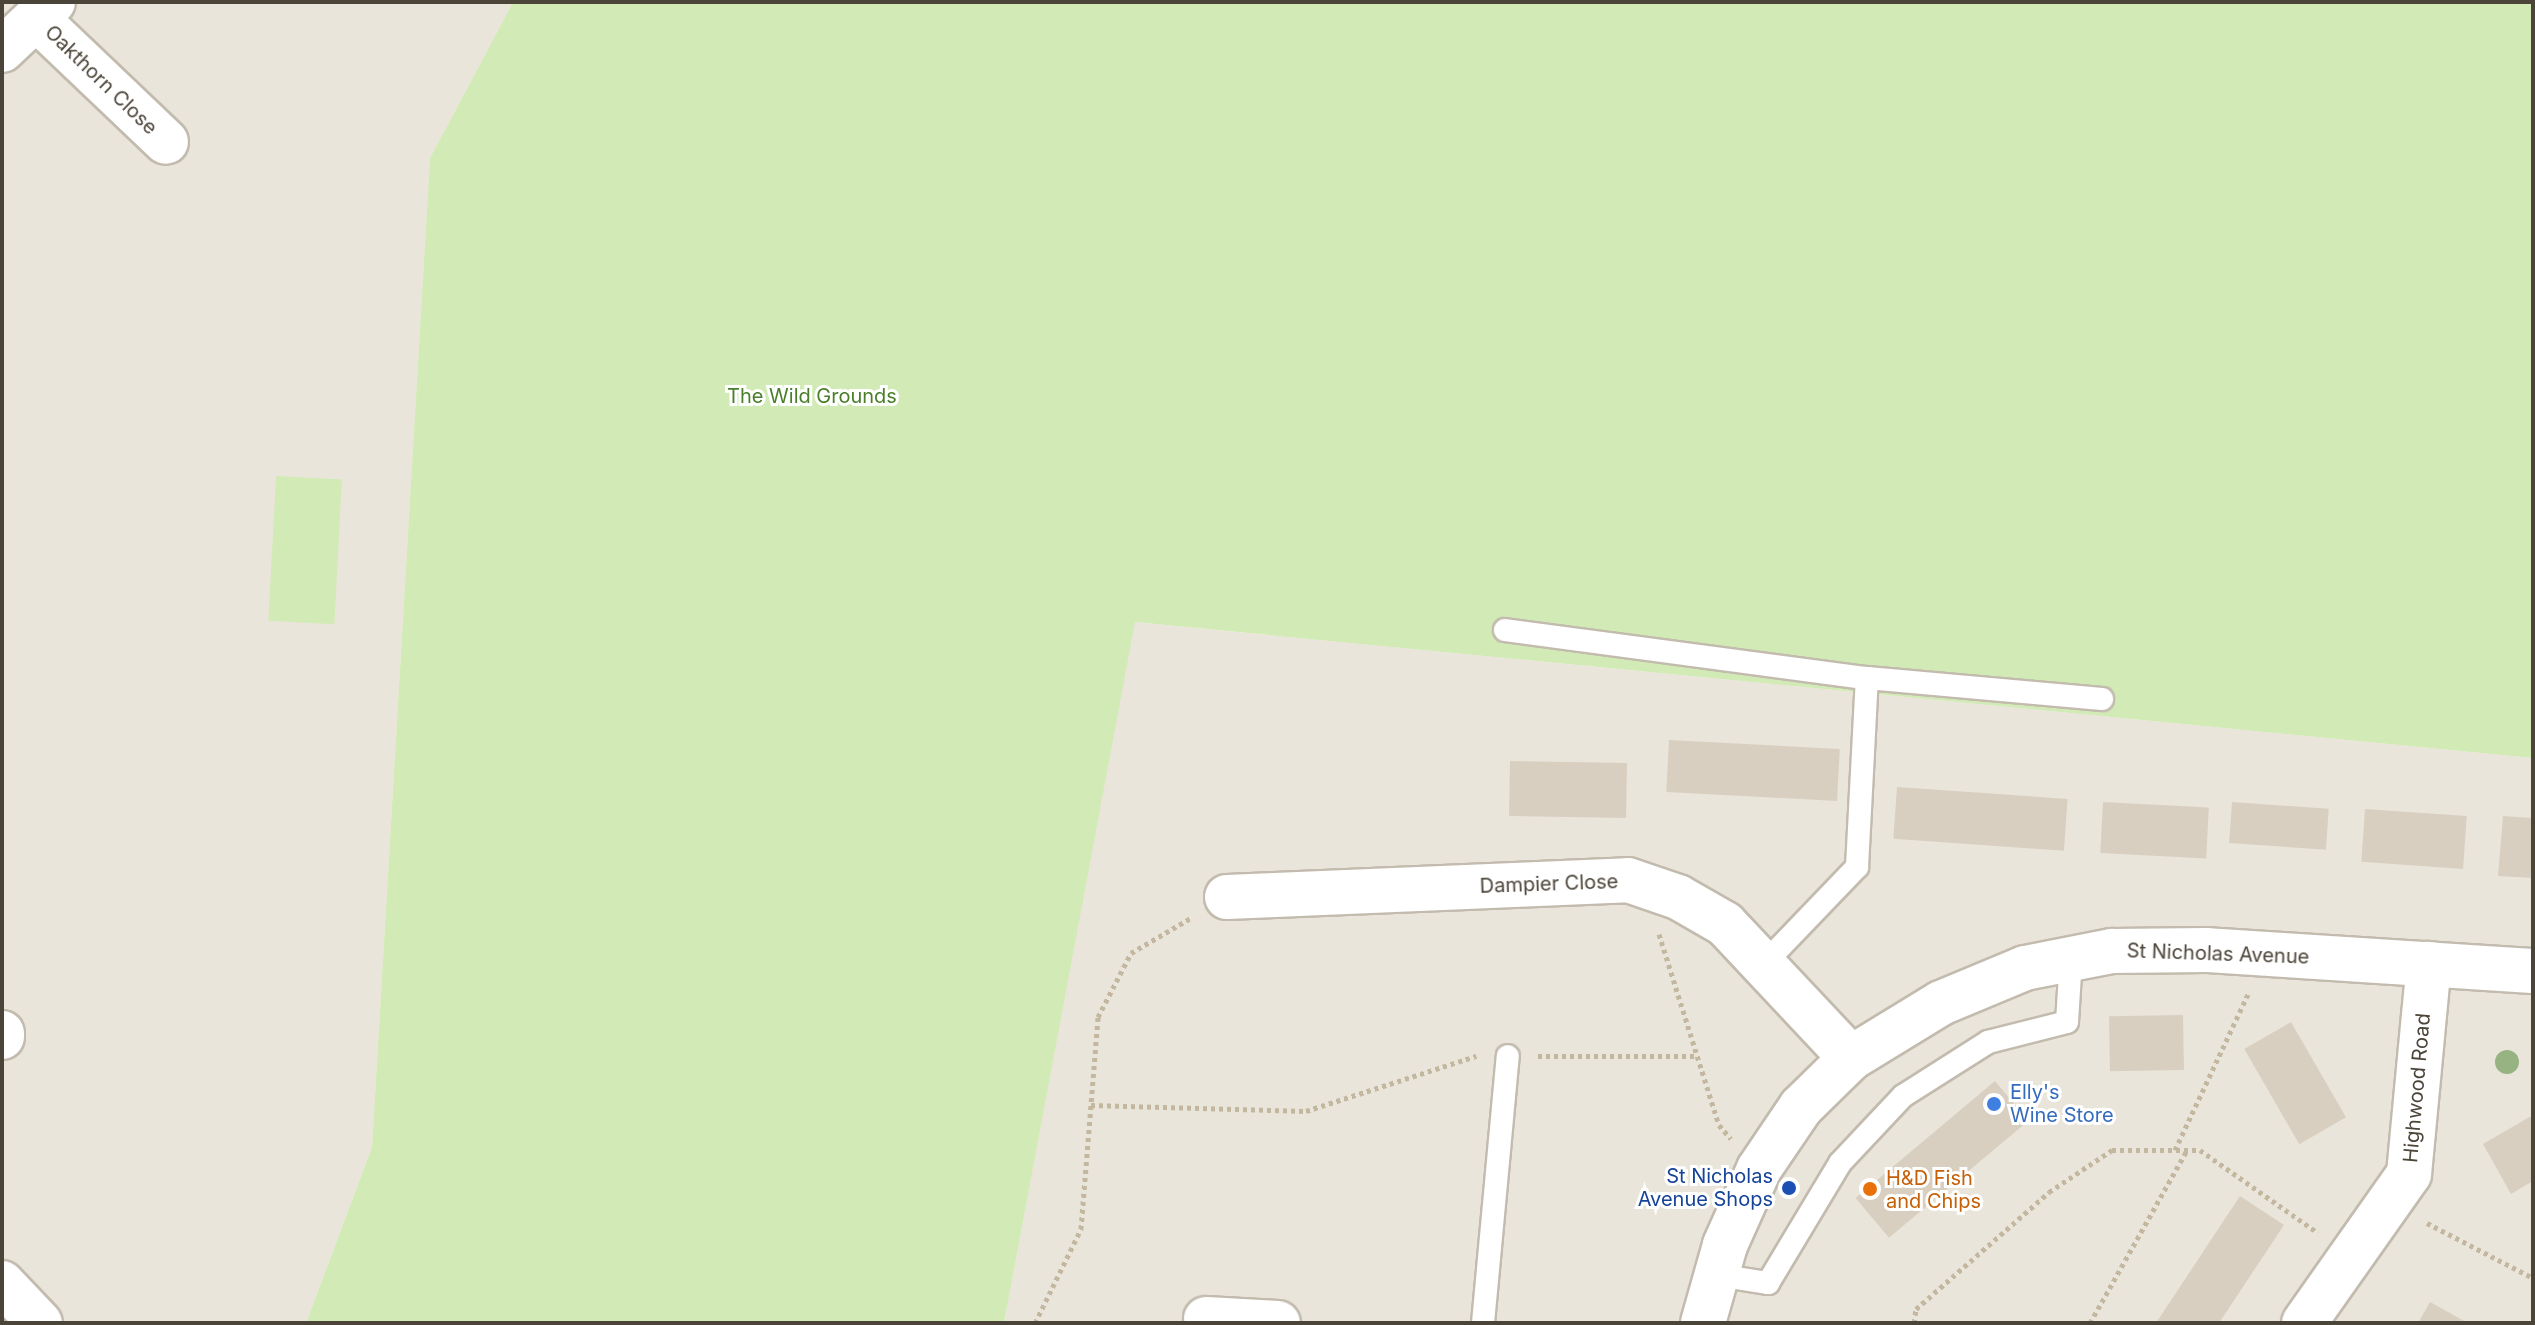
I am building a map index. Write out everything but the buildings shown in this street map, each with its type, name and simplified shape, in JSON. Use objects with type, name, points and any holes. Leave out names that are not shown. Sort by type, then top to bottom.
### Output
[{"type":"street","name":"Oakthorn Close","points":[[2,50],[45,10],[166,142]]},
{"type":"street","name":"Dampier Close","points":[[1227,897],[1628,880],[1678,897],[1725,924],[1851,1058]]},
{"type":"street","name":"St Nicholas Avenue","points":[[1703,1323],[1717,1275],[1759,1169],[1801,1107],[1851,1058],[1941,1003],[2025,968],[2112,951],[2533,971]]},
{"type":"street","name":"Highwood Road","points":[[2304,1323],[2409,1174],[2429,964]]},
{"type":"street","points":[[2,1283],[40,1323]]},
{"type":"street","points":[[1206,1319],[1278,1323]]},
{"type":"lane","points":[[1505,630],[1867,678],[2102,699]]},
{"type":"lane","points":[[1763,965],[1857,867],[1867,678]]},
{"type":"lane","points":[[1717,1275],[1768,1283],[1840,1163],[1903,1096],[1988,1042],[2067,1022],[2071,959]]},
{"type":"lane","points":[[1483,1323],[1508,1056]]},
{"type":"path","points":[[1644,886],[1719,1125],[1759,1169]]},
{"type":"path","points":[[1035,1323],[1081,1229],[1098,1017],[1131,953],[1227,897]]},
{"type":"path","points":[[2175,1150],[2264,956]]},
{"type":"path","points":[[1091,1105],[1306,1111],[1470,1056],[1697,1056]]},
{"type":"path","points":[[1914,1323],[1916,1309],[2062,1183],[2112,1150],[2200,1150],[2323,1237]]},
{"type":"path","points":[[2090,1323],[2187,1150]]},
{"type":"path","points":[[2315,1249],[2331,1223]]},
{"type":"shaded area","points":[[2,2],[513,2],[430,158],[372,1147],[306,1323],[2,1323]]},
{"type":"shaded area","points":[[1134,622],[2533,758],[2533,1323],[1004,1323]]},
{"type":"green space","name":"The Wild Grounds","points":[[513,2],[2533,2],[2533,758],[1135,622],[1004,1323],[306,1323],[372,1147],[430,158]]},
{"type":"green space","points":[[276,476],[342,479],[334,624],[268,621]]},
{"type":"place","name":"Elly's Wine Store","points":[[1994,1104]]},
{"type":"place","name":"St Nicholas Avenue Shops","points":[[1789,1188]]},
{"type":"place","name":"H&D Fish and Chips","points":[[1870,1189]]}]
